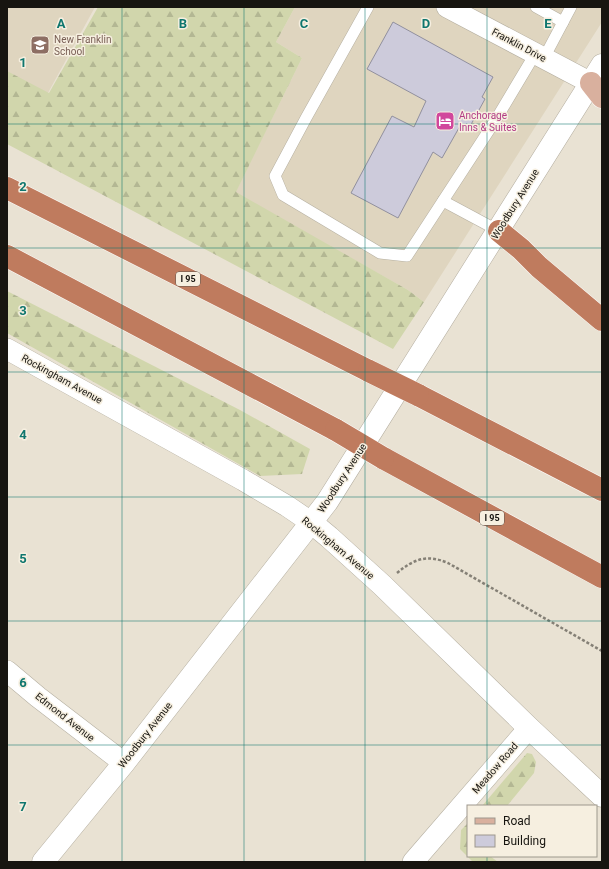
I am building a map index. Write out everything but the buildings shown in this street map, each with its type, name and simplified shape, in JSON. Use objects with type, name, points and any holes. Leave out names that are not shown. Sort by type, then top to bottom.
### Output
[{"type":"highway","name":"I 95","points":[[7,188],[418,395],[602,490]]},
{"type":"highway","points":[[498,231],[521,249],[539,267],[602,320]]},
{"type":"highway","name":"I 95","points":[[7,256],[336,430],[383,458],[602,577]]},
{"type":"street","name":"Franklin Drive","points":[[447,7],[540,56],[599,82]]},
{"type":"street","name":"Woodbury Avenue","points":[[43,862],[124,763],[327,502],[498,231],[599,82]]},
{"type":"street","name":"Rockingham Avenue","points":[[7,349],[243,480],[287,506],[312,523],[382,585],[529,728],[602,796]]},
{"type":"street","name":"Edmond Avenue","points":[[7,671],[38,697],[124,763]]},
{"type":"street","name":"Meadow Road","points":[[413,862],[529,728]]},
{"type":"lane","points":[[368,7],[275,176],[284,195],[380,253],[407,256],[495,121],[563,22],[571,7]]},
{"type":"lane","points":[[536,7],[563,22]]},
{"type":"lane","points":[[443,201],[498,231]]},
{"type":"path","points":[[382,585],[415,560],[424,558],[438,559],[602,651]]},
{"type":"shaded area","name":"New Franklin School","points":[[7,7],[95,7],[43,102],[7,84]]},
{"type":"shaded area","points":[[295,7],[602,7],[602,22],[424,302],[408,290],[235,193],[302,58],[276,42]]},
{"type":"green space","points":[[98,7],[295,7],[276,42],[302,58],[236,192],[408,290],[424,302],[393,349],[7,144],[7,71],[49,93]]},
{"type":"green space","points":[[7,291],[240,410],[310,449],[302,474],[260,476],[7,333]]},
{"type":"green space","points":[[527,753],[532,754],[536,762],[534,773],[508,805],[483,805]]},
{"type":"green space","points":[[467,824],[467,856],[460,849],[461,830]]},
{"type":"green space","points":[[468,857],[491,857],[498,862],[473,862]]},
{"type":"place","name":"New Franklin School","points":[[40,45]]},
{"type":"place","name":"Anchorage Inns & Suites","points":[[445,121]]}]
